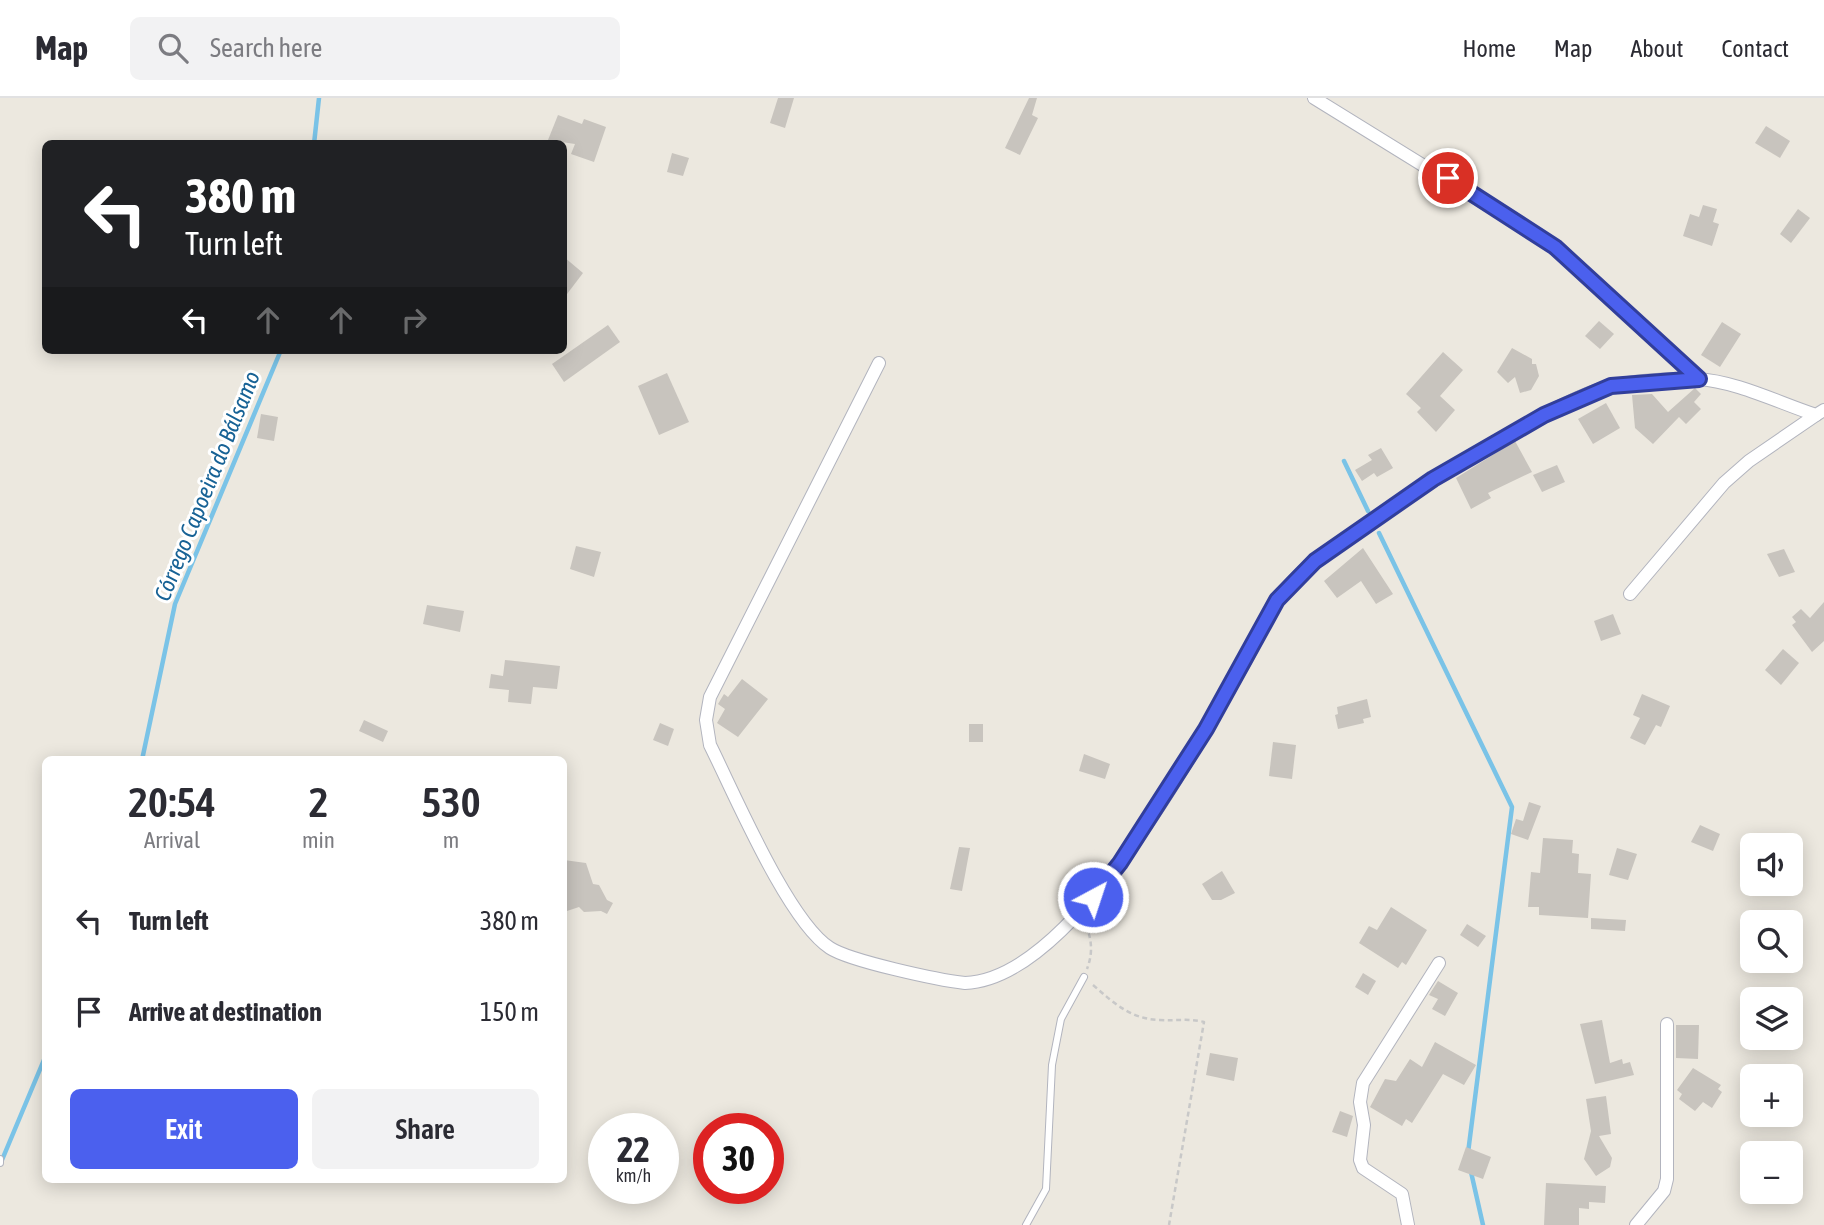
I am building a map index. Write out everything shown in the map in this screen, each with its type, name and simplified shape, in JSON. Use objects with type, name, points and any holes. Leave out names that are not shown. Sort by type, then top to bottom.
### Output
[{"type":"street","points":[[1314,98],[1555,247],[1699,379]]},
{"type":"street","points":[[879,363],[710,697],[706,720],[710,745],[799,915],[819,939],[840,953],[953,982],[976,983],[1017,967],[1034,956],[1080,911],[1120,863],[1191,752],[1277,600],[1315,561],[1433,479],[1544,415],[1611,386],[1699,379],[1820,412]]},
{"type":"street","points":[[1630,594],[1724,483],[1749,461],[1820,412]]},
{"type":"street","points":[[1408,1225],[1402,1195],[1363,1168],[1360,1092],[1439,962]]},
{"type":"street","points":[[1636,1225],[1664,1191],[1667,1179],[1667,1024]]},
{"type":"lane","points":[[1026,1225],[1046,1189],[1052,1065],[1060,1019],[1084,977]]},
{"type":"path","points":[[1080,911],[1091,937],[1091,957],[1084,977],[1121,1010],[1161,1020],[1185,1017],[1204,1022],[1169,1225]]},
{"type":"building","points":[[778,98],[794,98],[785,128],[770,123]]},
{"type":"building","points":[[1029,98],[1037,98],[1032,115],[1038,118],[1020,155],[1005,148]]},
{"type":"building","points":[[558,115],[582,124],[584,119],[606,127],[594,162],[571,154],[575,144],[567,143],[567,140],[548,140]]},
{"type":"building","points":[[1766,126],[1790,141],[1780,158],[1755,143]]},
{"type":"building","points":[[672,153],[689,158],[683,176],[667,172]]},
{"type":"building","points":[[1703,205],[1717,209],[1713,222],[1719,224],[1712,246],[1683,236],[1690,214],[1699,217]]},
{"type":"building","points":[[1798,209],[1810,218],[1791,243],[1780,234]]},
{"type":"building","points":[[567,260],[583,273],[567,294]]},
{"type":"building","points":[[1599,321],[1614,334],[1600,349],[1585,336]]},
{"type":"building","points":[[1722,322],[1741,334],[1720,367],[1701,355]]},
{"type":"building","points":[[608,325],[620,342],[564,382],[552,364]]},
{"type":"building","points":[[1512,348],[1532,359],[1532,364],[1536,364],[1539,376],[1531,390],[1520,393],[1515,377],[1508,383],[1497,372]]},
{"type":"building","points":[[1443,352],[1463,370],[1440,396],[1455,410],[1436,432],[1417,412],[1421,408],[1406,394]]},
{"type":"building","points":[[667,373],[689,422],[659,435],[638,386]]},
{"type":"building","points":[[1695,388],[1701,394],[1694,402],[1701,409],[1686,424],[1679,417],[1653,444],[1635,428],[1632,395],[1652,394],[1668,412]]},
{"type":"building","points":[[1606,403],[1620,428],[1593,444],[1578,419]]},
{"type":"building","points":[[261,414],[278,417],[274,441],[257,438]]},
{"type":"building","points":[[1515,441],[1532,472],[1488,493],[1491,498],[1471,509],[1456,478]]},
{"type":"building","points":[[1381,448],[1393,468],[1377,477],[1374,473],[1362,481],[1355,470],[1372,460],[1368,455]]},
{"type":"building","points":[[1557,465],[1565,482],[1542,492],[1533,475]]},
{"type":"building","points":[[576,546],[601,552],[594,577],[570,569]]},
{"type":"building","points":[[1363,548],[1393,594],[1376,604],[1361,581],[1337,598],[1324,581]]},
{"type":"building","points":[[1784,549],[1795,572],[1779,577],[1767,554]]},
{"type":"building","points":[[1824,602],[1824,641],[1812,652],[1792,625],[1796,622],[1792,617],[1801,609],[1810,618]]},
{"type":"building","points":[[427,605],[464,611],[460,632],[423,624]]},
{"type":"building","points":[[1613,614],[1621,634],[1601,641],[1594,621]]},
{"type":"building","points":[[1783,649],[1799,663],[1781,685],[1765,670]]},
{"type":"building","points":[[505,660],[560,666],[557,689],[533,687],[531,704],[508,702],[509,690],[489,688],[491,674],[503,676]]},
{"type":"building","points":[[742,679],[768,699],[738,737],[717,723],[725,709],[718,704],[724,694],[728,697]]},
{"type":"building","points":[[1642,694],[1670,706],[1661,727],[1656,725],[1645,745],[1630,738],[1640,718],[1633,715]]},
{"type":"building","points":[[1367,699],[1371,717],[1363,719],[1364,723],[1338,729],[1335,715],[1338,714],[1337,707]]},
{"type":"building","points":[[364,720],[388,731],[383,742],[359,731]]},
{"type":"building","points":[[660,723],[674,729],[668,746],[653,740]]},
{"type":"building","points":[[969,724],[983,724],[983,742],[969,742]]},
{"type":"building","points":[[1273,742],[1296,745],[1292,779],[1269,776]]},
{"type":"building","points":[[1084,754],[1110,764],[1105,779],[1079,771]]},
{"type":"building","points":[[1529,802],[1541,806],[1528,840],[1511,834],[1516,819],[1523,821]]},
{"type":"building","points":[[1700,825],[1720,834],[1713,851],[1691,842]]},
{"type":"building","points":[[1543,838],[1573,840],[1572,853],[1579,854],[1578,873],[1591,874],[1588,918],[1539,915],[1539,907],[1528,907],[1531,872],[1540,873]]},
{"type":"building","points":[[959,847],[970,848],[962,891],[950,889]]},
{"type":"building","points":[[1617,848],[1637,854],[1628,880],[1609,875]]},
{"type":"building","points":[[567,860],[586,863],[593,884],[599,885],[607,900],[613,903],[607,914],[601,911],[584,912],[579,907],[567,911]]},
{"type":"building","points":[[1222,871],[1235,893],[1221,900],[1212,900],[1202,884]]},
{"type":"building","points":[[1391,907],[1427,930],[1406,965],[1402,962],[1398,968],[1359,943],[1369,926],[1377,930]]},
{"type":"building","points":[[1591,918],[1626,920],[1625,931],[1591,929]]},
{"type":"building","points":[[1467,924],[1486,936],[1478,947],[1460,935]]},
{"type":"building","points":[[1363,973],[1376,981],[1368,995],[1355,987]]},
{"type":"building","points":[[1438,981],[1458,993],[1445,1016],[1432,1009],[1438,999],[1429,995]]},
{"type":"building","points":[[1602,1020],[1610,1063],[1622,1059],[1623,1064],[1630,1062],[1634,1075],[1595,1084],[1580,1024]]},
{"type":"building","points":[[1676,1025],[1699,1025],[1698,1059],[1676,1058]]},
{"type":"building","points":[[1435,1042],[1476,1065],[1464,1085],[1443,1074],[1412,1123],[1406,1119],[1402,1126],[1370,1107],[1385,1079],[1396,1081],[1410,1059],[1422,1067]]},
{"type":"building","points":[[1210,1053],[1238,1058],[1234,1081],[1206,1075]]},
{"type":"building","points":[[1693,1068],[1721,1085],[1718,1089],[1722,1092],[1712,1108],[1703,1102],[1695,1111],[1679,1099],[1682,1094],[1677,1090]]},
{"type":"building","points":[[1606,1096],[1611,1134],[1599,1136],[1612,1158],[1610,1167],[1596,1176],[1584,1159],[1591,1131],[1586,1099]]},
{"type":"building","points":[[1340,1111],[1353,1116],[1347,1137],[1332,1132]]},
{"type":"building","points":[[1466,1147],[1491,1157],[1483,1179],[1458,1170]]},
{"type":"building","points":[[1546,1183],[1606,1186],[1605,1203],[1589,1202],[1589,1209],[1579,1208],[1579,1225],[1544,1225]]},
{"type":"waterway","name":"Córrego Capoeira do Bálsamo","points":[[314,140],[319,98]]},
{"type":"waterway","name":"Córrego Capoeira do Bálsamo","points":[[143,756],[175,604],[279,354]]},
{"type":"waterway","points":[[1344,461],[1368,511]]},
{"type":"waterway","points":[[1379,533],[1512,807],[1468,1153]]},
{"type":"waterway","name":"Córrego Capoeira do Bálsamo","points":[[2,1160],[42,1065]]},
{"type":"waterway","points":[[1471,1172],[1483,1225]]},
{"type":"route","points":[[1093,897],[1120,863],[1206,729],[1277,600],[1315,561],[1433,479],[1544,415],[1611,386],[1699,379],[1555,247],[1448,178]]}]
